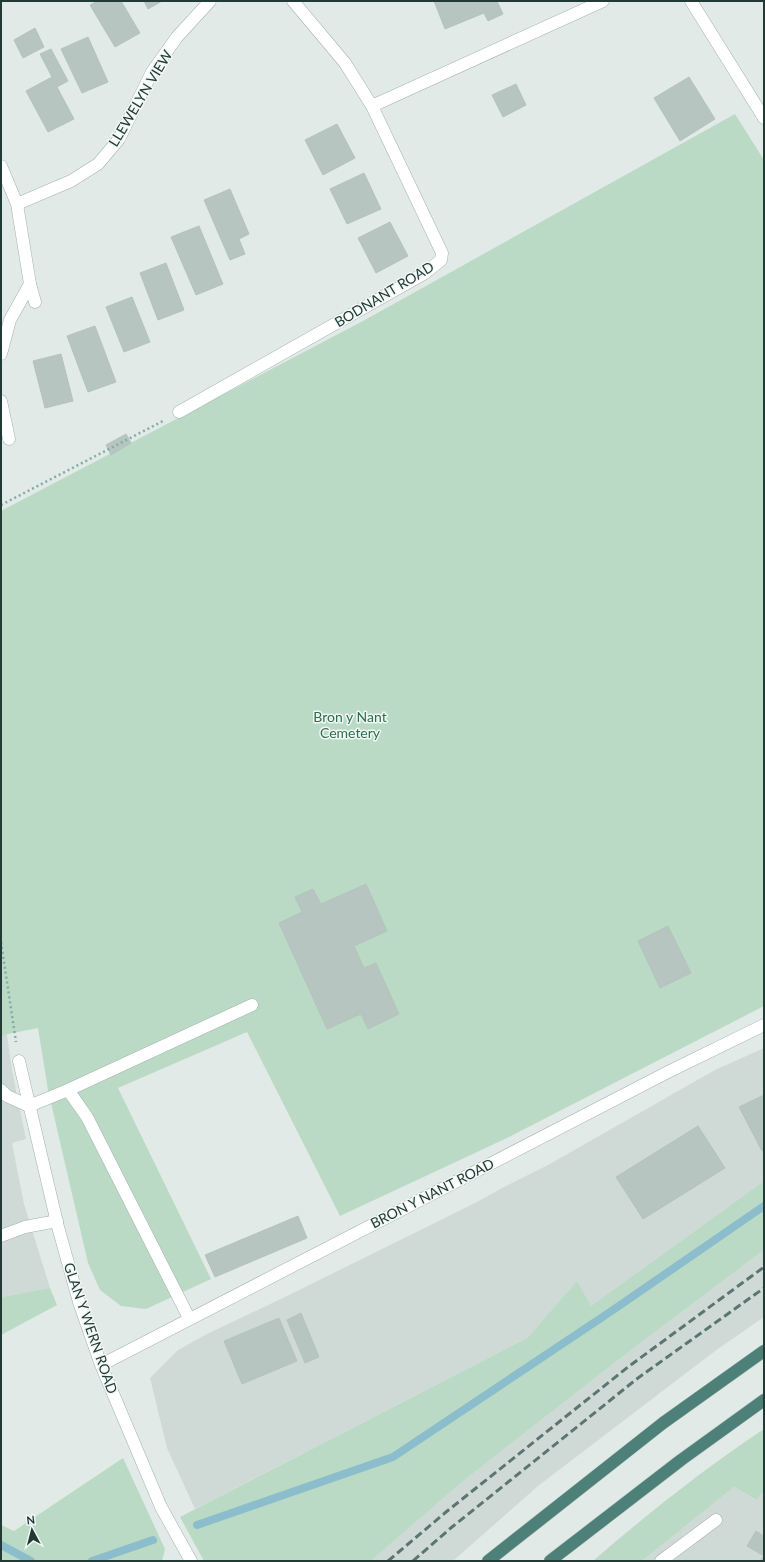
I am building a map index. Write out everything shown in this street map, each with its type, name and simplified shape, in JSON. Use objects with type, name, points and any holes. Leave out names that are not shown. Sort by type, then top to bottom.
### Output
[{"type":"highway","points":[[488,1561],[663,1423],[764,1351]]},
{"type":"highway","points":[[550,1561],[681,1460],[764,1400]]},
{"type":"street","name":"LLEWELYN VIEW","points":[[17,204],[71,181],[98,164],[119,139],[152,72],[177,38],[210,1]]},
{"type":"street","name":"BODNANT ROAD","points":[[179,412],[425,272],[441,260],[442,253],[372,106],[345,63],[293,1]]},
{"type":"street","points":[[372,106],[602,1]]},
{"type":"street","points":[[691,1],[764,118]]},
{"type":"street","points":[[1,166],[17,204],[30,284],[35,302]]},
{"type":"street","points":[[1,354],[10,320],[30,284]]},
{"type":"street","points":[[1,401],[9,439]]},
{"type":"street","points":[[1,1090],[7,1096],[29,1106],[68,1090],[252,1005]]},
{"type":"street","name":"BRON Y NANT ROAD","points":[[101,1365],[189,1318],[668,1072],[764,1025]]},
{"type":"street","name":"GLAN Y WERN ROAD","points":[[19,1061],[56,1221],[79,1302],[101,1365],[161,1507],[191,1561]]},
{"type":"street","points":[[68,1090],[87,1117],[189,1318]]},
{"type":"street","points":[[1,1236],[25,1227],[56,1221]]},
{"type":"street","points":[[661,1561],[716,1520]]},
{"type":"path","points":[[1,505],[179,412]]},
{"type":"path","points":[[1,942],[19,1061]]},
{"type":"shaded area","points":[[1,994],[12,1070],[26,1139],[12,1143],[24,1204],[50,1288],[1,1297]]},
{"type":"shaded area","points":[[764,1048],[764,1181],[590,1307],[577,1281],[527,1338],[195,1509],[167,1448],[150,1378],[178,1350],[209,1333],[477,1202],[548,1165],[715,1070]]},
{"type":"shaded area","points":[[764,1250],[764,1317],[715,1351],[538,1486],[453,1561],[371,1561],[462,1482],[626,1354]]},
{"type":"shaded area","points":[[734,1487],[755,1500],[764,1491],[764,1561],[642,1561]]},
{"type":"green space","name":"Bron y Nant Cemetery","points":[[735,114],[764,160],[764,1006],[507,1138],[340,1216],[247,1032],[118,1088],[211,1279],[146,1309],[121,1306],[100,1290],[88,1263],[48,1090],[38,1028],[3,1035],[1,1041],[1,511],[363,321]]},
{"type":"green space","points":[[764,1181],[764,1250],[626,1354],[462,1482],[371,1561],[204,1561],[180,1517],[527,1338],[577,1281],[591,1306]]},
{"type":"green space","points":[[50,1288],[57,1305],[1,1335],[1,1297]]},
{"type":"green space","points":[[764,1429],[764,1491],[756,1500],[734,1487],[642,1561],[593,1561],[676,1492]]},
{"type":"green space","points":[[123,1458],[165,1549],[162,1561],[1,1561],[1,1525],[14,1531]]},
{"type":"building","points":[[98,1],[121,1],[140,33],[115,47],[90,5]]},
{"type":"building","points":[[144,1],[162,1],[148,9]]},
{"type":"building","points":[[434,1],[497,1],[503,14],[488,21],[484,13],[445,29]]},
{"type":"building","points":[[35,28],[44,47],[23,58],[14,40]]},
{"type":"building","points":[[88,37],[108,82],[82,93],[61,49]]},
{"type":"building","points":[[51,49],[68,81],[57,87],[74,119],[48,132],[26,91],[52,77],[40,54]]},
{"type":"building","points":[[689,77],[715,119],[680,141],[654,98]]},
{"type":"building","points":[[516,84],[526,105],[503,117],[492,95]]},
{"type":"building","points":[[337,124],[355,158],[323,175],[305,140]]},
{"type":"building","points":[[364,173],[381,209],[347,224],[330,189]]},
{"type":"building","points":[[230,189],[249,234],[239,239],[245,254],[230,260],[204,200]]},
{"type":"building","points":[[390,222],[408,256],[376,273],[358,238]]},
{"type":"building","points":[[199,226],[223,284],[196,295],[171,237]]},
{"type":"building","points":[[166,263],[184,310],[158,320],[140,273]]},
{"type":"building","points":[[132,297],[150,342],[124,352],[106,307]]},
{"type":"building","points":[[95,326],[116,382],[88,392],[67,336]]},
{"type":"building","points":[[61,354],[73,401],[45,408],[33,361]]},
{"type":"building","points":[[126,434],[131,443],[111,455],[106,445]]},
{"type":"building","points":[[366,884],[387,931],[354,946],[364,968],[376,963],[399,1014],[368,1029],[361,1014],[327,1029],[279,923],[302,912],[295,897],[313,889],[321,904]]},
{"type":"building","points":[[668,926],[691,973],[660,988],[638,941]]},
{"type":"building","points":[[764,1095],[764,1149],[762,1151],[739,1107]]},
{"type":"building","points":[[698,1126],[725,1168],[643,1219],[616,1177]]},
{"type":"building","points":[[298,1216],[307,1238],[215,1277],[205,1255]]},
{"type":"building","points":[[301,1313],[319,1357],[305,1363],[287,1320]]},
{"type":"building","points":[[279,1318],[297,1361],[242,1384],[224,1341]]},
{"type":"building","points":[[756,1531],[764,1536],[764,1556],[747,1546]]},
{"type":"waterway","points":[[197,1525],[393,1457],[613,1310],[764,1206]]},
{"type":"waterway","points":[[92,1561],[153,1540]]},
{"type":"waterway","points":[[1,1545],[31,1561]]},
{"type":"railway","points":[[388,1561],[446,1512],[628,1367],[764,1267]]},
{"type":"railway","points":[[413,1561],[452,1527],[638,1378],[764,1288]]}]
